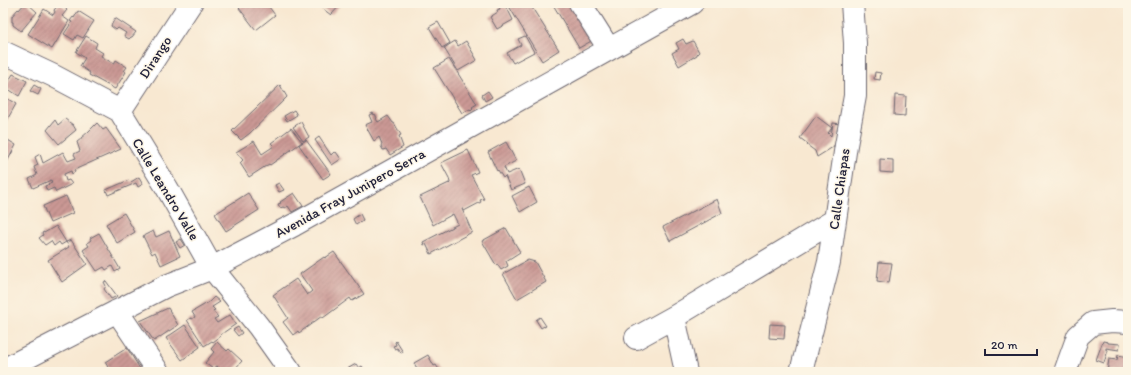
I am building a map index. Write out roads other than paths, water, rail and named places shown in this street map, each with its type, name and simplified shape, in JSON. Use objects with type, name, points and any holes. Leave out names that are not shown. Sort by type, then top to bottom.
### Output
[{"type":"street","name":"Dirango","points":[[120,112],[191,3]]},
{"type":"street","points":[[580,3],[609,49]]},
{"type":"street","name":"Avenida Fray Junipero Serra","points":[[3,370],[166,286],[212,268],[300,221],[692,3]]},
{"type":"street","name":"Calle Chiapas","points":[[801,372],[829,262],[846,145],[855,96],[855,43],[852,3]]},
{"type":"street","name":"Calle Leandro Valle","points":[[3,52],[54,76],[120,112],[167,188],[212,268],[260,327],[291,372]]},
{"type":"street","points":[[636,338],[674,317],[835,220]]},
{"type":"street","points":[[117,311],[158,372]]},
{"type":"street","points":[[674,317],[686,372]]},
{"type":"street","points":[[1065,372],[1078,336],[1093,323],[1112,321],[1128,322]]}]
